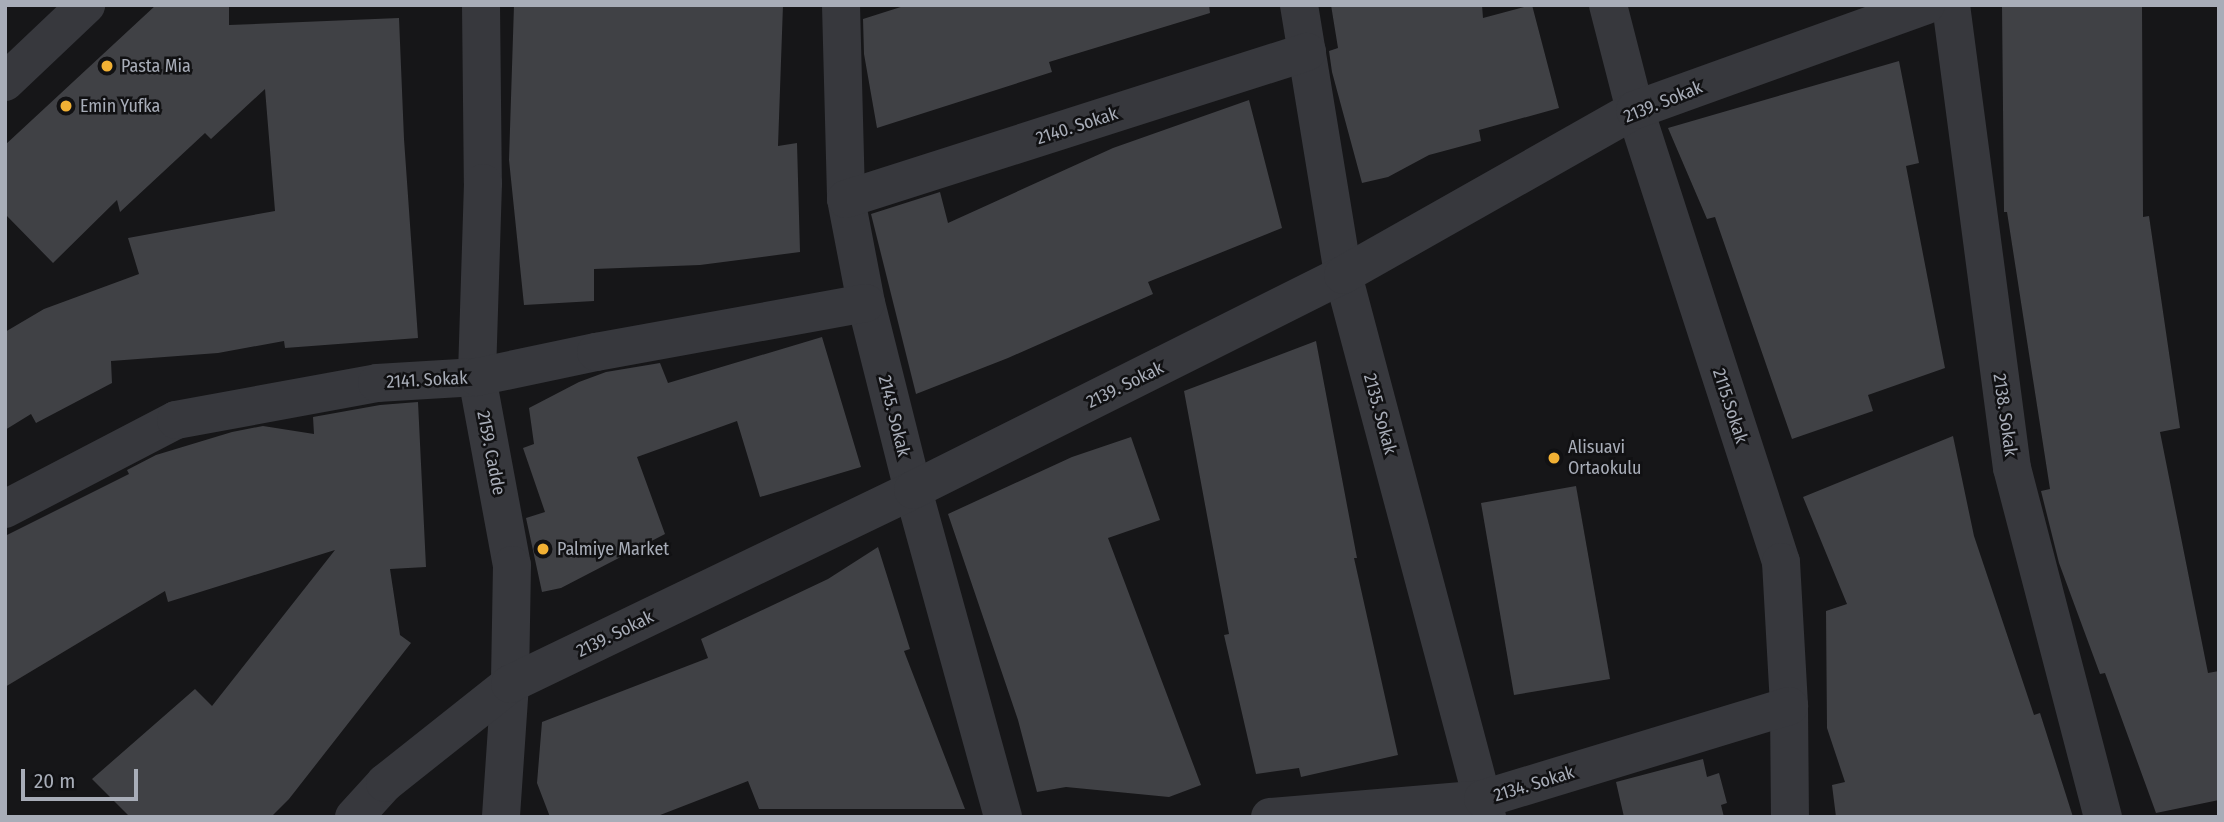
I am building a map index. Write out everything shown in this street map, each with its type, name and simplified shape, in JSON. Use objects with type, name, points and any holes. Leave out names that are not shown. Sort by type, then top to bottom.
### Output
[{"type":"street","points":[[5,82],[86,5]]},
{"type":"street","name":"2159. Cadde","points":[[481,5],[483,183],[477,377],[512,565],[510,684],[501,817]]},
{"type":"street","name":"2145. Sokak","points":[[841,5],[846,199],[866,303],[913,490],[1003,817]]},
{"type":"street","name":"2135. Sokak","points":[[1299,5],[1343,275],[1485,808]]},
{"type":"street","name":"2115.Sokak","points":[[1608,5],[1635,110],[1781,562],[1789,706],[1790,817]]},
{"type":"street","name":"2139. Sokak","points":[[354,817],[385,783],[510,684],[913,490],[1343,275],[1635,110],[1926,5]]},
{"type":"street","name":"2138. Sokak","points":[[1951,5],[2012,468],[2103,817]]},
{"type":"street","name":"2140. Sokak","points":[[846,199],[1307,52]]},
{"type":"street","name":"2141. Sokak","points":[[5,509],[176,420],[377,383],[477,377],[609,349],[866,303]]},
{"type":"street","name":"2134. Sokak","points":[[1270,817],[1485,808],[1789,706]]},
{"type":"building","points":[[156,5],[229,5],[229,25],[399,18],[404,139],[418,338],[285,348],[284,341],[218,353],[111,361],[112,383],[36,423],[31,414],[5,430],[5,332],[44,309],[139,274],[128,238],[275,211],[265,89],[211,139],[205,133],[120,212],[117,200],[53,263],[5,214],[5,145]]},
{"type":"building","points":[[514,5],[783,5],[778,146],[797,143],[800,252],[700,265],[594,269],[594,301],[524,305],[509,160]]},
{"type":"building","points":[[907,5],[1209,5],[1210,13],[1049,62],[1052,72],[877,128],[864,54],[863,19]]},
{"type":"building","points":[[1331,5],[1482,5],[1483,18],[1532,5],[1559,108],[1479,130],[1481,141],[1429,155],[1388,177],[1362,183],[1332,72],[1329,51],[1338,48]]},
{"type":"building","points":[[2002,5],[2142,5],[2143,217],[2149,216],[2180,428],[2160,432],[2208,673],[2219,671],[2219,800],[2156,813],[2105,673],[2100,674],[2059,563],[2041,491],[2050,489],[2007,212],[2004,212]]},
{"type":"building","points":[[1899,61],[1919,163],[1906,166],[1945,368],[1868,395],[1873,411],[1792,439],[1715,217],[1707,219],[1668,128]]},
{"type":"building","points":[[1249,100],[1282,228],[1148,282],[1153,294],[1008,358],[916,394],[871,214],[940,192],[948,223],[1113,148]]},
{"type":"building","points":[[822,337],[861,467],[760,497],[737,421],[637,457],[665,534],[561,588],[542,592],[526,518],[545,512],[523,448],[534,444],[529,408],[579,382],[606,372],[660,363],[668,383]]},
{"type":"building","points":[[1316,341],[1357,558],[1354,558],[1398,755],[1301,777],[1299,768],[1256,774],[1224,635],[1229,634],[1184,391]]},
{"type":"building","points":[[418,402],[426,567],[390,569],[400,635],[411,643],[289,799],[271,817],[130,817],[92,779],[195,689],[212,706],[335,550],[168,602],[165,591],[5,687],[5,536],[129,474],[127,470],[156,455],[232,432],[263,426],[314,434],[313,417],[380,405]]},
{"type":"building","points":[[1953,436],[1974,536],[2034,715],[2040,713],[2073,817],[1836,817],[1832,785],[1845,782],[1827,728],[1826,611],[1847,604],[1803,497]]},
{"type":"building","points":[[1131,437],[1160,520],[1108,538],[1201,785],[1169,797],[1066,787],[1037,792],[1018,720],[948,514],[1072,457]]},
{"type":"building","points":[[1576,486],[1610,679],[1514,695],[1481,503]]},
{"type":"building","points":[[878,547],[910,649],[904,651],[965,809],[759,809],[748,781],[655,817],[550,817],[537,783],[542,722],[708,658],[701,639],[828,579]]},
{"type":"building","points":[[1703,759],[1707,777],[1719,773],[1727,803],[1721,805],[1724,817],[1624,817],[1616,782]]},
{"type":"place","name":"Pasta Mia","points":[[107,66]]},
{"type":"place","name":"Emin Yufka","points":[[66,106]]},
{"type":"place","name":"Alisuavi Ortaokulu","points":[[1554,458]]},
{"type":"place","name":"Palmiye Market","points":[[543,549]]}]
